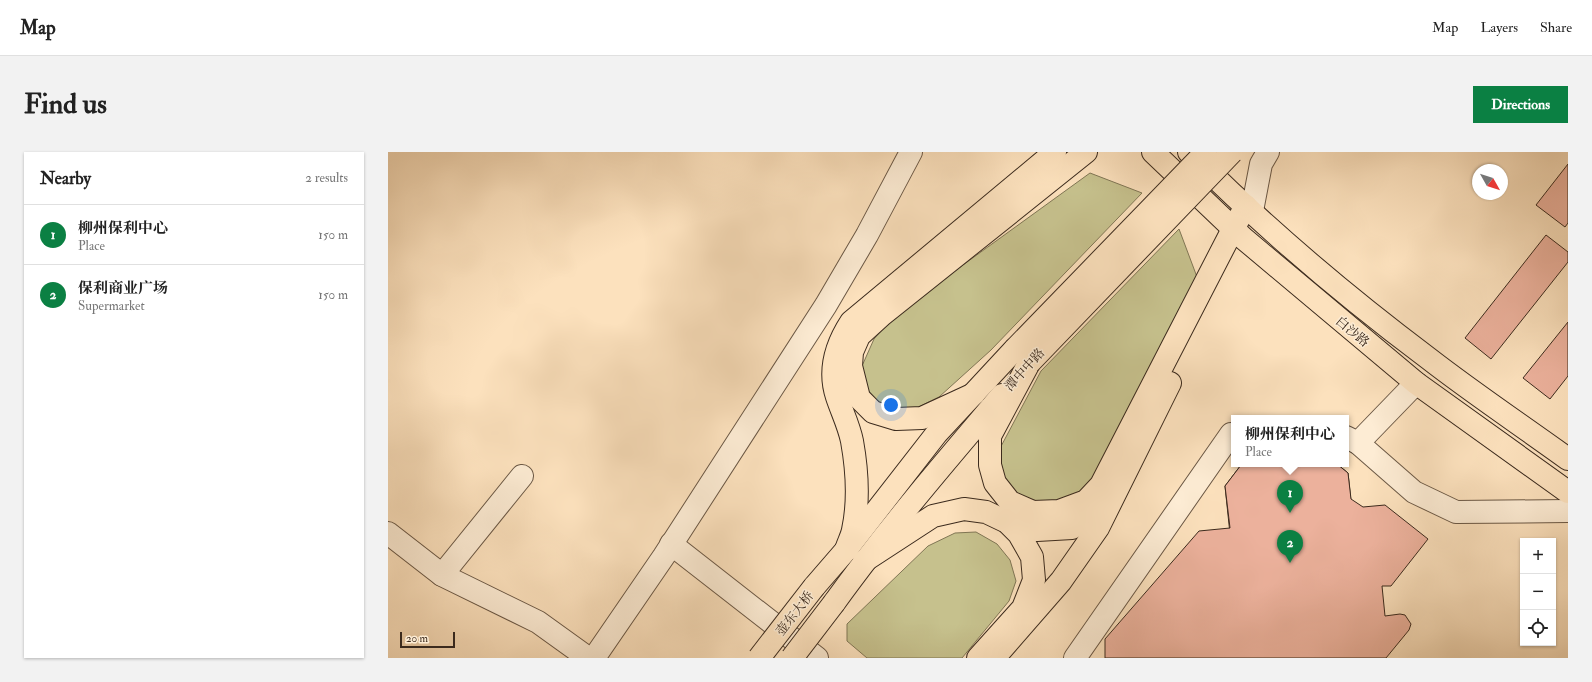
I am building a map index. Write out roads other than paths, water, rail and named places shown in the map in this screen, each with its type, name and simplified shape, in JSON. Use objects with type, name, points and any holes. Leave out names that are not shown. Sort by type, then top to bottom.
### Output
[{"type":"main road","points":[[846,550],[853,530],[856,489],[855,464],[851,440],[833,380],[835,358],[841,337],[851,322],[1055,152]]},
{"type":"main road","points":[[974,394],[922,418],[896,419],[873,412],[859,398],[850,366],[852,352],[859,336],[882,315],[1086,152]]},
{"type":"main road","name":"白沙路","points":[[1153,152],[1238,234],[1416,383],[1568,492]]},
{"type":"main road","name":"白沙路","points":[[1190,152],[1251,211],[1326,277],[1428,358],[1568,459]]},
{"type":"main road","name":"潭中中路","points":[[834,603],[864,561],[968,434],[1022,356],[1206,152]]},
{"type":"main road","name":"潭中中路","points":[[814,587],[846,550],[937,433],[974,394],[1022,356],[1232,152]]},
{"type":"main road","points":[[1022,356],[990,436],[990,465],[995,483],[1010,502],[1033,512],[1059,511],[1086,501],[1101,485],[1251,211]]},
{"type":"main road","points":[[994,658],[1061,581],[1098,528],[1238,234]]},
{"type":"main road","points":[[864,561],[933,516],[964,509],[986,512],[1007,522],[1037,530],[1072,528],[1095,515],[1113,498]]},
{"type":"main road","points":[[978,658],[1023,608],[1034,580],[1032,557],[1019,534],[1007,522]]},
{"type":"main road","name":"壶东大桥","points":[[759,658],[814,587]]},
{"type":"main road","name":"壶东大桥","points":[[792,658],[834,603]]},
{"type":"street","points":[[594,658],[668,550],[826,306],[867,235],[911,152]]},
{"type":"street","points":[[1251,211],[1261,164],[1268,152]]},
{"type":"street","points":[[1416,383],[1352,440],[1414,492],[1456,512],[1568,510]]},
{"type":"street","points":[[1075,658],[1231,434]]},
{"type":"street","points":[[442,575],[522,476]]},
{"type":"street","points":[[388,533],[442,575],[538,622],[588,658]]},
{"type":"street","points":[[668,550],[795,658]]},
{"type":"street","points":[[668,550],[817,658]]},
{"type":"place","name":"柳州保利中心","points":[[1290,513]]},
{"type":"place","name":"保利商业广场","points":[[1290,563]]}]
